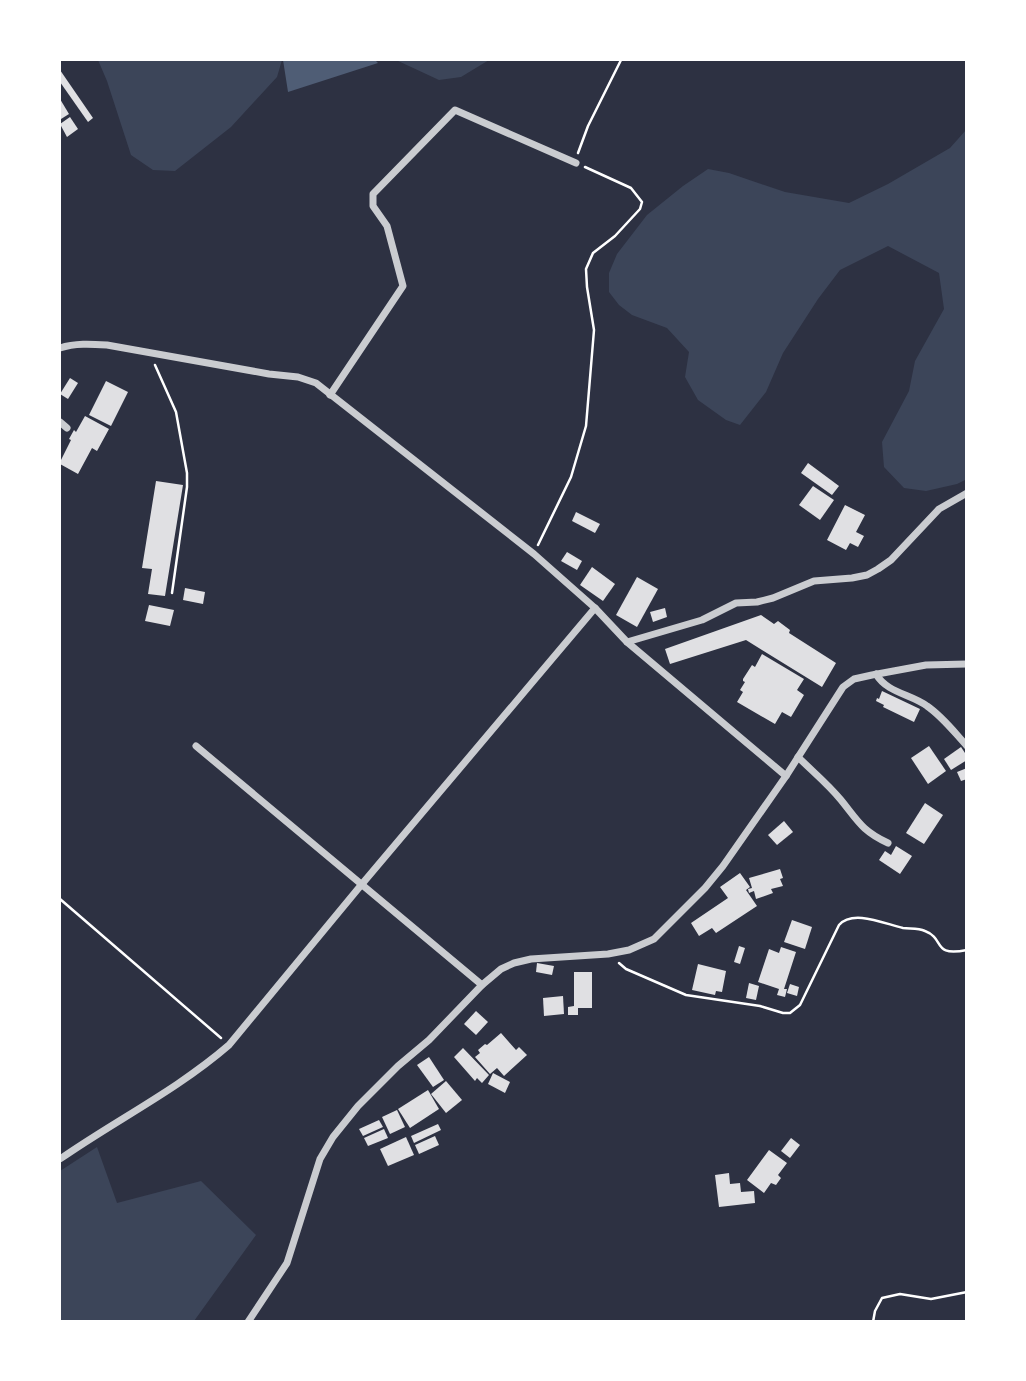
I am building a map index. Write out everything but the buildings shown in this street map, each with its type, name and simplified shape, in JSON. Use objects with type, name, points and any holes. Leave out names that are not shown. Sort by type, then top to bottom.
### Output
[{"type":"street","points":[[330,395],[403,286],[387,226],[373,206],[373,194],[455,110],[576,163]]},
{"type":"street","points":[[60,348],[66,345],[107,345],[298,377],[316,383],[534,554],[595,608],[627,642],[786,776]]},
{"type":"street","points":[[60,422],[67,428]]},
{"type":"street","points":[[627,642],[702,620],[736,603],[773,598],[814,581],[867,575],[891,559],[939,509],[967,493]]},
{"type":"street","points":[[60,1159],[154,1100],[210,1062],[229,1045],[595,608]]},
{"type":"street","points":[[248,1321],[287,1263],[315,1171],[333,1137],[358,1106],[429,1040],[482,985],[501,969],[514,963],[551,957],[608,954],[629,950],[654,939],[685,910],[723,866],[786,776],[843,687],[854,679],[876,674],[926,666],[967,664]]},
{"type":"street","points":[[876,674],[886,686],[932,709],[967,746]]},
{"type":"street","points":[[196,746],[482,985]]},
{"type":"street","points":[[798,757],[841,799],[866,831],[888,843]]},
{"type":"path","points":[[534,554],[570,477],[586,426],[594,330],[586,269],[593,253],[615,236],[640,209],[642,202],[631,188],[576,163],[577,154],[621,60]]},
{"type":"path","points":[[149,352],[176,412],[187,472],[172,593]]},
{"type":"path","points":[[60,899],[229,1045]]},
{"type":"path","points":[[608,954],[626,969],[686,995],[790,1013],[800,1005],[842,921],[860,918],[921,929],[928,932],[943,950],[967,950]]},
{"type":"path","points":[[873,1321],[882,1298],[900,1294],[931,1298],[967,1292]]},
{"type":"shaded area","points":[[98,60],[282,60],[277,77],[231,127],[175,171],[153,170],[131,155]]},
{"type":"shaded area","points":[[283,60],[375,60],[378,63],[288,92]]},
{"type":"shaded area","points":[[396,60],[489,60],[461,77],[439,80]]},
{"type":"shaded area","points":[[966,130],[967,479],[957,484],[926,491],[904,488],[884,467],[882,442],[909,391],[915,361],[944,309],[939,273],[888,246],[840,270],[783,353],[766,392],[740,425],[726,420],[698,400],[685,377],[689,352],[667,328],[632,315],[619,305],[609,292],[609,273],[617,254],[647,215],[708,169],[729,173],[785,192],[849,203],[950,148]]},
{"type":"shaded area","points":[[97,1147],[117,1203],[201,1181],[256,1235],[194,1321],[60,1321],[60,1171]]}]
